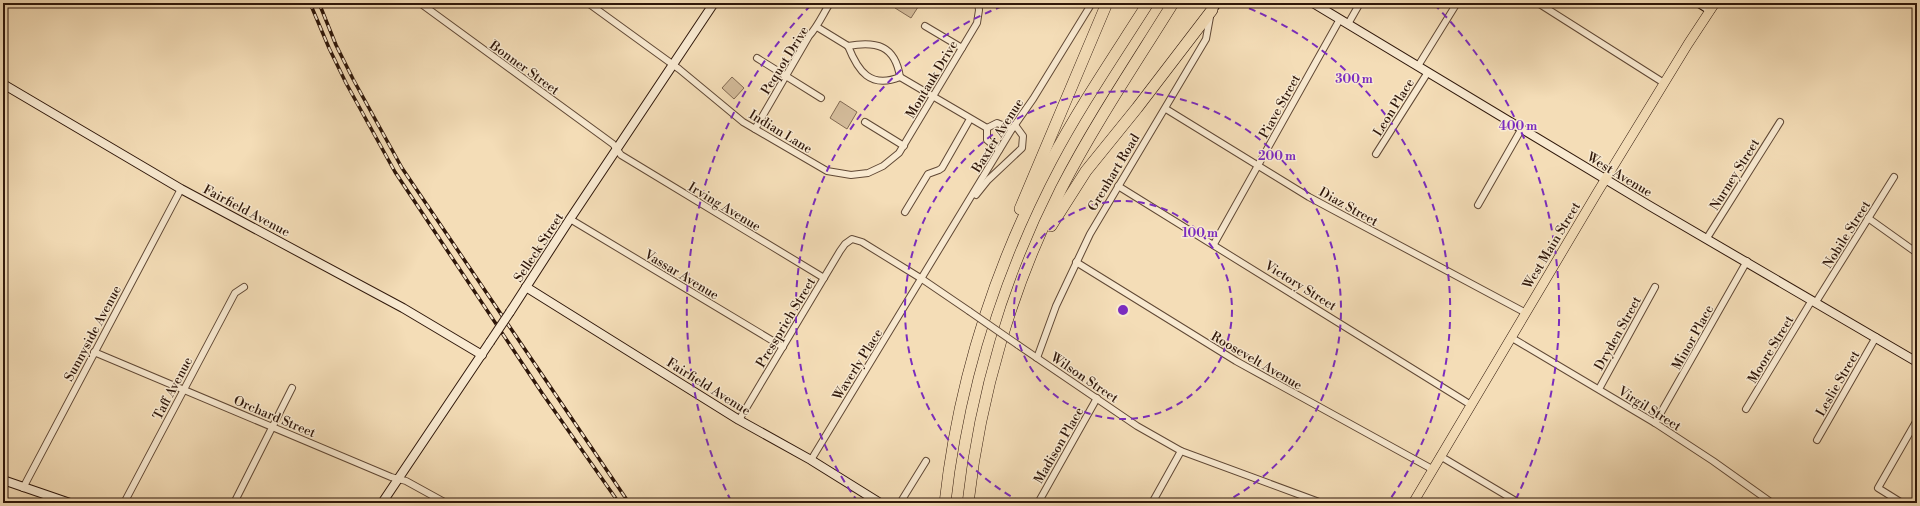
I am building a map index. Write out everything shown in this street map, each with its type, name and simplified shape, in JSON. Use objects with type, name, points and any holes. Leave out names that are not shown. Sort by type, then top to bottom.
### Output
[{"type":"highway","points":[[945,503],[955,436],[966,384],[1026,192],[1052,136],[1107,3]]},
{"type":"highway","points":[[997,282],[1028,208],[1051,161],[1091,92],[1148,3]]},
{"type":"highway","points":[[968,503],[977,439],[988,388],[1010,312],[1028,263],[1061,191],[1086,144],[1174,3]]},
{"type":"highway","points":[[1028,263],[1086,171],[1137,108],[1215,6]]},
{"type":"main road","name":"Selleck Street","points":[[382,503],[482,355],[570,219],[714,3]]},
{"type":"main road","name":"West Avenue","points":[[1313,3],[1606,179],[1917,362]]},
{"type":"main road","points":[[1699,3],[1712,7]]},
{"type":"main road","name":"West Main Street","points":[[1413,503],[1606,179],[1712,7]]},
{"type":"main road","name":"Fairfield Avenue","points":[[3,84],[181,189],[403,308],[482,355]]},
{"type":"main road","name":"Fairfield Avenue","points":[[526,287],[740,420],[811,460],[880,503]]},
{"type":"main road","points":[[3,480],[70,503]]},
{"type":"street","name":"Bonner Street","points":[[420,3],[613,144],[617,149]]},
{"type":"street","name":"Indian Lane","points":[[588,3],[673,65],[723,107],[755,129],[806,160],[835,173],[859,175],[876,170],[891,161]]},
{"type":"street","name":"Pequot Drive","points":[[755,129],[830,3]]},
{"type":"street","name":"Montauk Drive","points":[[891,161],[904,146],[977,23],[979,10],[978,3]]},
{"type":"street","name":"Baxter Avenue","points":[[922,279],[999,150],[1092,3]]},
{"type":"street","name":"Piave Street","points":[[1214,244],[1344,22],[1360,3]]},
{"type":"street","points":[[1418,66],[1457,3]]},
{"type":"street","points":[[1538,3],[1664,83]]},
{"type":"street","name":"Grenhart Road","points":[[1037,358],[1056,306],[1090,234],[1166,109],[1206,39],[1215,6]]},
{"type":"street","points":[[925,26],[962,48]]},
{"type":"street","points":[[817,27],[848,46],[854,63],[863,73],[881,80],[900,77]]},
{"type":"street","points":[[848,46],[867,43],[882,48],[894,58],[900,77],[987,128]]},
{"type":"street","points":[[756,58],[821,98]]},
{"type":"street","name":"Leon Place","points":[[1376,154],[1428,72]]},
{"type":"street","name":"Diaz Street","points":[[1166,109],[1309,197],[1526,313]]},
{"type":"street","points":[[905,212],[928,174],[942,168],[970,119]]},
{"type":"street","points":[[866,122],[904,146]]},
{"type":"street","name":"Nurney Street","points":[[1707,238],[1780,122]]},
{"type":"street","points":[[964,210],[988,180],[1022,148],[1023,136],[1014,127],[996,123],[987,128]]},
{"type":"street","points":[[987,128],[987,140],[999,150]]},
{"type":"street","points":[[1478,205],[1522,128]]},
{"type":"street","name":"Irving Avenue","points":[[617,149],[621,155],[824,278]]},
{"type":"street","name":"Nobile Street","points":[[1814,300],[1894,177]]},
{"type":"street","name":"Victory Street","points":[[1118,186],[1214,244],[1471,405]]},
{"type":"street","name":"Sunnyside Avenue","points":[[24,488],[94,352],[181,189]]},
{"type":"street","points":[[1868,218],[1917,254]]},
{"type":"street","name":"Vassar Avenue","points":[[570,219],[783,347]]},
{"type":"street","name":"Pressprich Street","points":[[740,420],[845,244],[852,239]]},
{"type":"street","name":"Wilson Street","points":[[852,239],[862,242],[922,279],[1137,426],[1181,451],[1322,503]]},
{"type":"street","name":"Minor Place","points":[[1656,423],[1747,261]]},
{"type":"street","name":"Roosevelt Avenue","points":[[1076,262],[1236,361],[1432,469]]},
{"type":"street","name":"Waverly Place","points":[[811,460],[922,279]]},
{"type":"street","name":"Taff Avenue","points":[[124,503],[235,293],[244,287]]},
{"type":"street","name":"Dryden Street","points":[[1599,389],[1655,287]]},
{"type":"street","name":"Moore Street","points":[[1746,409],[1814,300]]},
{"type":"street","name":"Leslie Street","points":[[1817,440],[1876,337]]},
{"type":"street","name":"Virgil Street","points":[[1512,338],[1656,423],[1772,503]]},
{"type":"street","name":"Orchard Street","points":[[94,352],[398,479],[406,481],[446,503]]},
{"type":"street","points":[[234,503],[292,388]]},
{"type":"street","name":"Madison Place","points":[[1038,503],[1097,398]]},
{"type":"street","points":[[1902,503],[1878,488],[1917,420]]},
{"type":"street","points":[[1152,503],[1181,451]]},
{"type":"street","points":[[1440,456],[1519,503]]},
{"type":"street","points":[[900,503],[926,461]]},
{"type":"shaded area","points":[[898,3],[920,4],[911,18],[895,8]]},
{"type":"shaded area","points":[[732,77],[744,88],[734,99],[722,88]]},
{"type":"shaded area","points":[[840,101],[857,112],[847,129],[830,118]]},
{"type":"railway","points":[[310,3],[346,83],[395,172],[542,393],[619,503]]},
{"type":"railway","points":[[319,3],[336,45],[353,79],[402,168],[629,503]]}]
